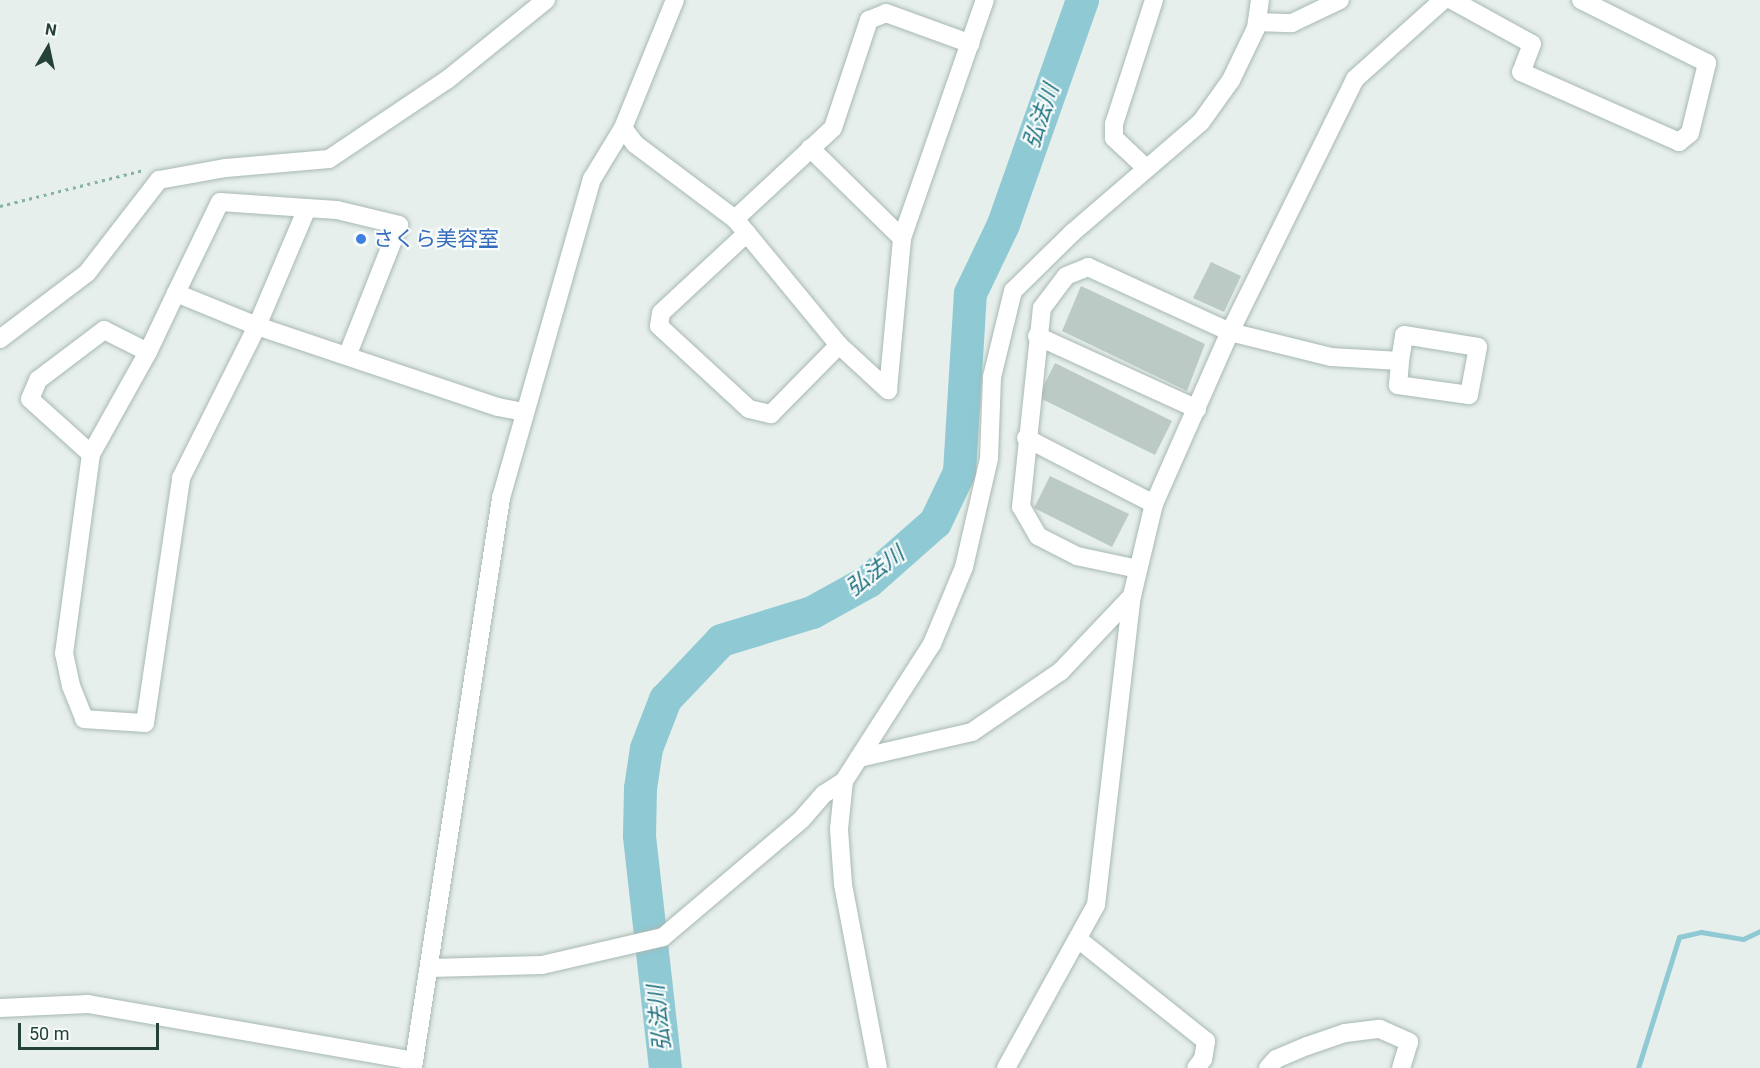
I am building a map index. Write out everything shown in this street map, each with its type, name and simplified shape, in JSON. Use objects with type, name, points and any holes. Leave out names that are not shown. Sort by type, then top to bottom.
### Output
[{"type":"street","points":[[0,339],[87,273],[159,180],[226,168],[328,159],[448,79],[546,0]]},
{"type":"street","points":[[0,1008],[88,1004],[413,1065],[430,968],[501,498],[592,179],[623,128],[675,0]]},
{"type":"street","points":[[623,128],[635,144],[741,226],[839,345],[888,390],[902,238],[985,0]]},
{"type":"street","points":[[1146,168],[1114,138],[1114,124],[1154,0]]},
{"type":"street","points":[[878,1068],[843,884],[838,829],[844,781],[933,644],[964,567],[989,459],[992,377],[1013,291],[1146,168],[1202,122],[1231,80],[1257,22],[1260,0]]},
{"type":"street","points":[[1257,22],[1292,23],[1340,0]]},
{"type":"street","points":[[1006,1068],[1096,905],[1132,596],[1154,504],[1230,332],[1355,79],[1443,0]]},
{"type":"street","points":[[1452,0],[1532,44],[1521,72],[1679,142],[1690,134],[1707,63],[1581,0]]},
{"type":"street","points":[[839,345],[771,414],[748,409],[659,326],[662,313],[810,148],[832,128],[869,21],[886,14],[971,44]]},
{"type":"street","points":[[810,148],[902,238]]},
{"type":"street","points":[[307,208],[257,326],[182,478],[145,723],[84,718],[71,686],[64,653],[92,454],[148,352],[220,202],[337,210],[399,225],[348,354]]},
{"type":"street","points":[[1138,569],[1077,556],[1038,536],[1021,507],[1026,438],[1041,308],[1066,276],[1088,267],[1230,332],[1331,357],[1400,361]]},
{"type":"street","points":[[176,293],[257,326],[348,354],[498,407],[524,412]]},
{"type":"street","points":[[92,454],[30,399],[38,380],[104,330],[148,352]]},
{"type":"street","points":[[1404,335],[1478,347],[1469,395],[1398,384],[1400,361],[1404,335]]},
{"type":"street","points":[[1037,336],[1197,409]]},
{"type":"street","points":[[1026,438],[1154,504]]},
{"type":"street","points":[[858,758],[972,732],[1061,671],[1132,596]]},
{"type":"street","points":[[430,968],[542,965],[663,937],[802,819],[824,794],[844,781]]},
{"type":"street","points":[[1078,939],[1206,1041],[1203,1059],[1196,1068]]},
{"type":"street","points":[[1269,1068],[1276,1059],[1307,1046],[1345,1033],[1380,1029],[1409,1042],[1401,1068]]},
{"type":"path","points":[[0,206],[145,170],[159,180]]},
{"type":"building","points":[[1211,262],[1241,276],[1224,312],[1193,298]]},
{"type":"building","points":[[1081,286],[1205,344],[1187,391],[1062,331]]},
{"type":"building","points":[[1055,363],[1172,421],[1155,455],[1038,397]]},
{"type":"building","points":[[1050,476],[1129,514],[1112,547],[1034,508]]},
{"type":"waterway","name":"弘法川","points":[[665,1068],[639,835],[640,788],[646,748],[665,699],[721,640],[812,612],[868,581],[935,522],[959,472],[970,293],[1003,224],[1082,0]]},
{"type":"waterway","points":[[1638,1068],[1679,937],[1701,932],[1743,939],[1760,931]]},
{"type":"place","name":"さくら美容室","points":[[361,239]]}]
